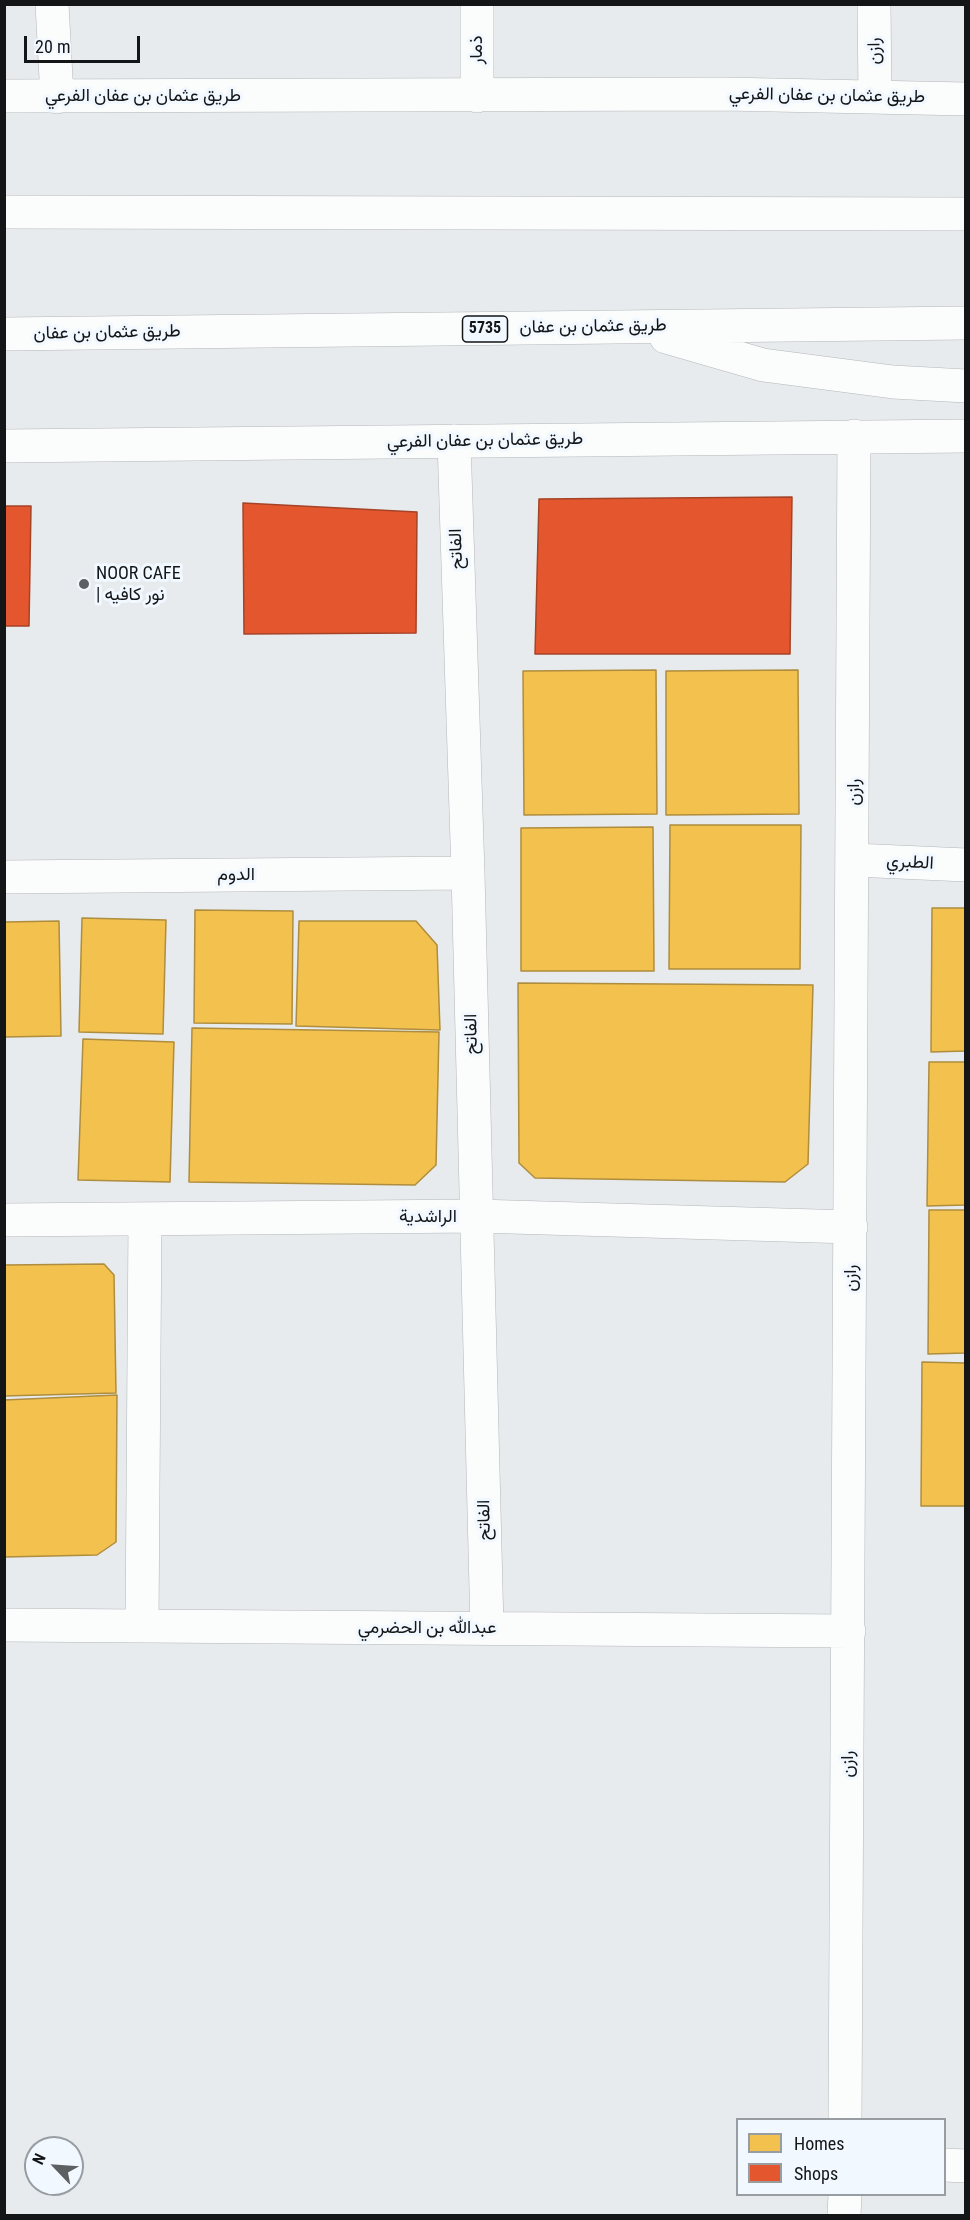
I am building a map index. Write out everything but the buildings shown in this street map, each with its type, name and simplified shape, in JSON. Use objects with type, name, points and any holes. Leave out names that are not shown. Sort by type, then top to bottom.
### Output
[{"type":"street","points":[[52,4],[57,97]]},
{"type":"street","name":"ذمار","points":[[477,4],[477,96]]},
{"type":"street","name":"رازن","points":[[874,4],[875,97]]},
{"type":"street","name":"طريق عثمان بن عفان الفرعي","points":[[4,96],[966,99]]},
{"type":"street","points":[[4,212],[966,214]]},
{"type":"street","name":"طريق عثمان بن عفان","points":[[14,336],[966,323]]},
{"type":"street","points":[[630,327],[763,364],[893,382],[966,386]]},
{"type":"street","name":"طريق عثمان بن عفان الفرعي","points":[[4,446],[854,435],[966,436]]},
{"type":"street","name":"رازن","points":[[845,2118],[854,860],[854,435]]},
{"type":"street","name":"الفاتح","points":[[454,441],[488,1628]]},
{"type":"street","name":"الطبري","points":[[854,860],[966,865]]},
{"type":"street","name":"الدوم","points":[[4,877],[468,873]]},
{"type":"street","name":"الراشدية","points":[[4,1220],[477,1216],[851,1227]]},
{"type":"street","points":[[142,1626],[145,1219]]},
{"type":"street","name":"عبدالله بن الحضرمي","points":[[4,1625],[849,1631]]},
{"type":"street","points":[[946,2165],[966,2166]]},
{"type":"street","points":[[844,2216],[845,2196]]},
{"type":"place","name":"NOOR CAFE | نور كافيه","points":[[84,584]]}]
